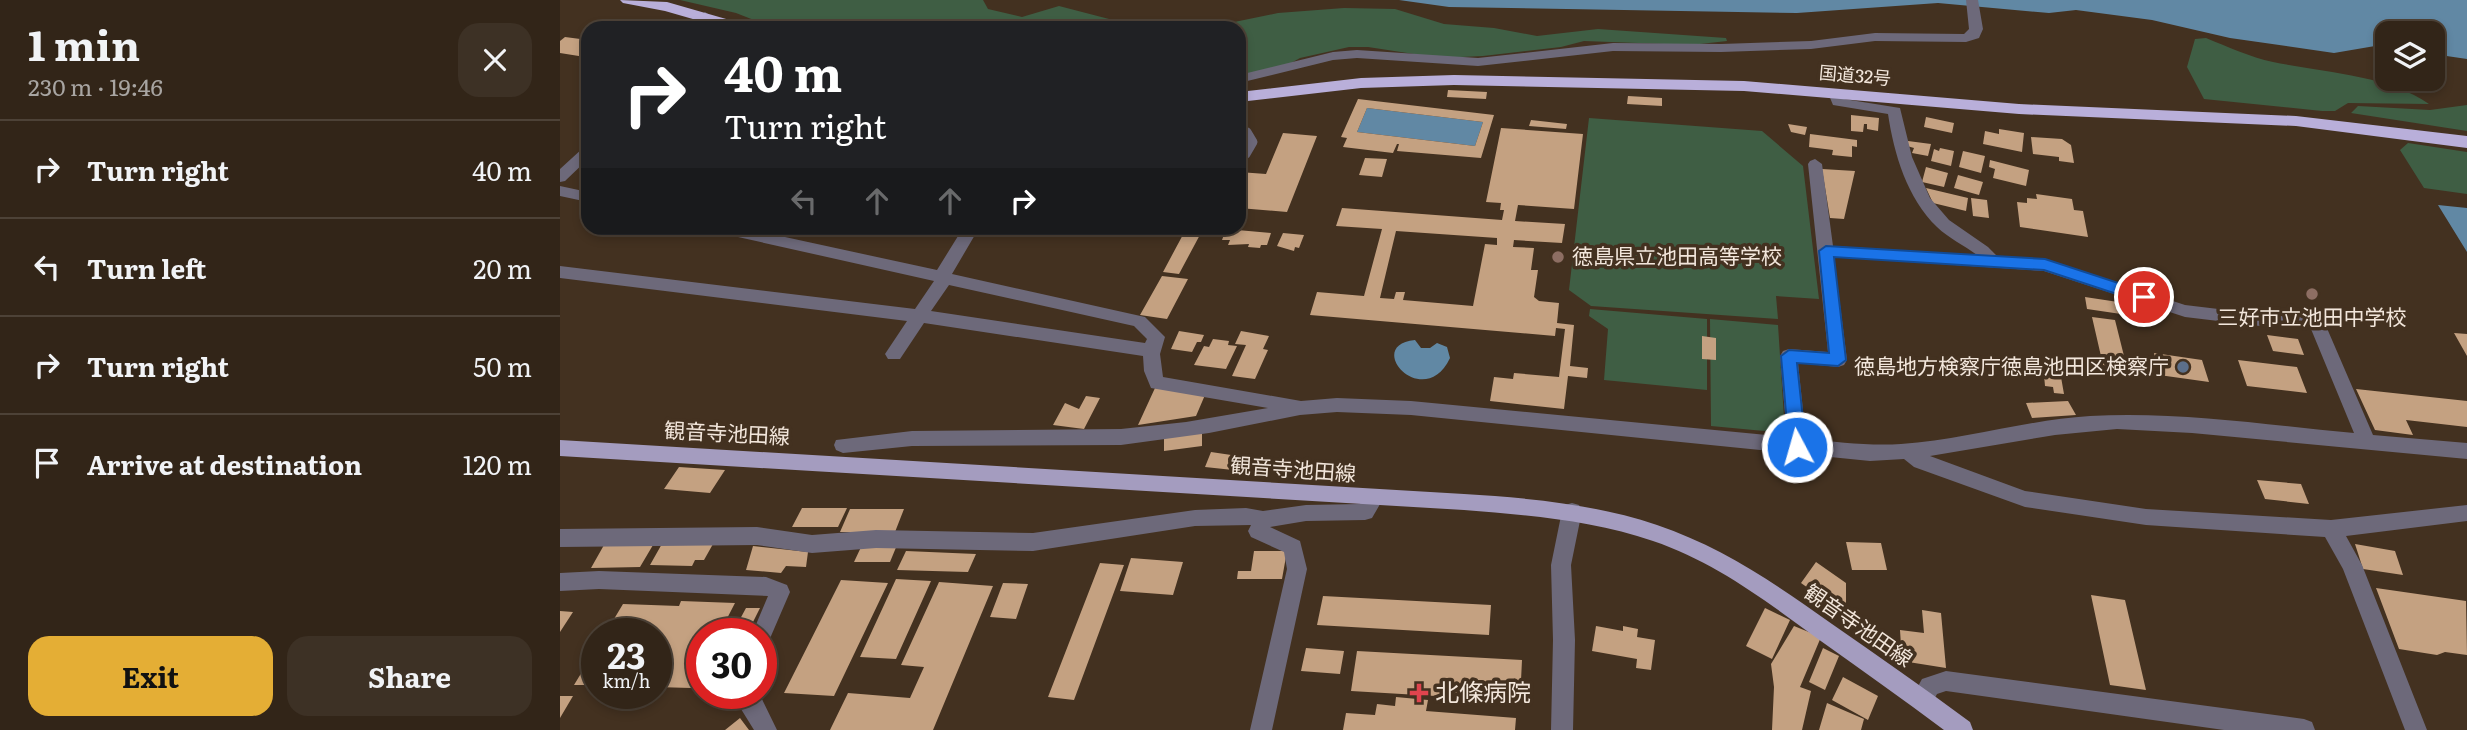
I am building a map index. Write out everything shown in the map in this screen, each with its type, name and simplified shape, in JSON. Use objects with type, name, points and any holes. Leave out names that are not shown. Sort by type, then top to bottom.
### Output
[{"type":"highway","points":[[628,0],[720,21]]},
{"type":"highway","name":"国道32号","points":[[1246,96],[1361,83],[1454,80],[1744,86],[2019,108],[2296,121],[2467,142]]},
{"type":"main road","name":"観音寺池田線","points":[[560,448],[1095,478],[1373,499],[1506,504],[1573,511],[1624,524],[1700,551],[1762,586],[1962,730]]},
{"type":"street","points":[[1246,77],[1332,56],[1357,54],[1478,62],[1613,47],[1721,48],[1811,45],[1875,37],[1966,38],[1974,35],[1976,29],[1973,5]]},
{"type":"street","points":[[698,21],[705,16]]},
{"type":"street","points":[[1835,93],[1838,102],[1895,111],[1903,150],[1922,196],[1941,223],[1987,254],[1991,260]]},
{"type":"street","points":[[560,177],[581,157]]},
{"type":"street","points":[[1797,447],[1789,356],[1838,360],[1815,164]]},
{"type":"street","points":[[560,191],[581,196]]},
{"type":"street","points":[[751,235],[1139,321],[1156,337],[1150,350],[1157,383],[1290,404],[1300,408]]},
{"type":"street","points":[[894,354],[967,235]]},
{"type":"street","points":[[1826,251],[2045,265],[2185,311],[2260,320],[2297,317],[2312,320],[2318,326],[2367,442]]},
{"type":"street","points":[[560,272],[919,316],[1150,350]]},
{"type":"street","points":[[844,445],[890,438],[993,440],[1122,437],[1300,408],[1337,405],[1411,408],[1797,447],[1910,453],[2051,426],[2117,422],[2178,424],[2467,451]]},
{"type":"street","points":[[1910,453],[1921,461],[2025,499],[2146,517],[2283,528],[2331,529],[2467,513]]},
{"type":"street","points":[[560,538],[757,536],[812,544],[876,539],[1033,542],[1195,519],[1246,516],[1262,519],[1306,513],[1365,512],[1373,499]]},
{"type":"street","points":[[1562,730],[1561,565],[1573,511]]},
{"type":"street","points":[[1261,730],[1297,569],[1293,547],[1280,540],[1265,538],[1258,531],[1262,519]]},
{"type":"street","points":[[2331,529],[2352,565],[2416,730]]},
{"type":"street","points":[[560,582],[599,580],[766,586],[780,593],[769,618]]},
{"type":"street","points":[[1922,699],[1930,686],[1946,681],[2149,711],[2304,730]]},
{"type":"street","points":[[754,709],[766,730]]},
{"type":"lane","points":[[1246,132],[1253,142],[1246,152]]},
{"type":"green space","points":[[680,0],[983,0],[988,9],[1022,17],[1059,6],[1117,21],[756,21],[736,13]]},
{"type":"green space","points":[[1344,8],[1395,9],[1444,24],[1494,28],[1537,36],[1598,29],[1726,38],[1727,41],[1691,45],[1584,41],[1561,47],[1440,58],[1368,47],[1349,47],[1300,58],[1291,63],[1246,74],[1246,21],[1239,21],[1278,13]]},
{"type":"green space","points":[[2206,38],[2264,60],[2374,81],[2375,91],[2404,91],[2429,104],[2348,103],[2335,111],[2322,111],[2204,99],[2187,67],[2195,39]]},
{"type":"green space","points":[[2467,105],[2467,131],[2351,113],[2358,106],[2430,110]]},
{"type":"green space","points":[[1589,118],[1762,131],[1803,166],[1819,299],[1776,296],[1778,319],[1591,306],[1569,290]]},
{"type":"green space","points":[[2408,143],[2467,152],[2467,194],[2424,188],[2400,150]]},
{"type":"green space","points":[[1590,309],[1707,319],[1707,390],[1604,380],[1608,329],[1589,316]]},
{"type":"green space","points":[[1710,319],[1778,325],[1785,433],[1711,426]]},
{"type":"water","points":[[1399,0],[2467,0],[2467,59],[2445,56],[2445,21],[2375,21],[2375,46],[2334,53],[2230,38],[2152,20],[2076,10],[2049,13],[1938,3],[1797,13],[1449,7]]},
{"type":"water","points":[[1367,108],[1483,122],[1475,146],[1357,132]]},
{"type":"water","points":[[2438,205],[2467,208],[2467,252]]},
{"type":"water","points":[[1415,340],[1421,348],[1430,348],[1437,343],[1447,347],[1450,358],[1439,373],[1426,379],[1414,378],[1403,372],[1394,353],[1400,344]]},
{"type":"building","points":[[565,37],[581,39],[581,56],[560,53],[560,41]]},
{"type":"building","points":[[1448,90],[1487,92],[1486,99],[1447,97]]},
{"type":"building","points":[[1628,96],[1662,98],[1662,106],[1627,104]]},
{"type":"building","points":[[1358,99],[1494,115],[1481,158],[1397,151],[1399,144],[1393,153],[1343,147],[1347,138],[1341,137]],"holes":[[[1367,108],[1483,122],[1475,146],[1357,132]]]},
{"type":"building","points":[[1851,115],[1879,118],[1878,131],[1867,129],[1867,124],[1864,124],[1863,132],[1851,131]]},
{"type":"building","points":[[1926,117],[1954,123],[1952,133],[1924,127]]},
{"type":"building","points":[[1531,120],[1567,124],[1566,129],[1529,126]]},
{"type":"building","points":[[1788,124],[1807,127],[1805,135],[1791,132]]},
{"type":"building","points":[[1501,128],[1583,134],[1574,209],[1518,205],[1515,221],[1565,224],[1562,243],[1514,240],[1513,247],[1534,248],[1531,270],[1538,270],[1534,297],[1539,301],[1559,303],[1557,323],[1574,325],[1570,366],[1588,368],[1587,378],[1568,376],[1564,409],[1490,401],[1494,377],[1513,379],[1514,373],[1559,377],[1565,329],[1556,328],[1555,336],[1310,315],[1317,292],[1364,296],[1382,229],[1336,226],[1342,208],[1502,220],[1504,210],[1500,210],[1501,203],[1486,202]],"holes":[[[1396,231],[1497,238],[1497,245],[1485,244],[1473,306],[1403,300],[1405,292],[1396,292],[1394,299],[1380,298]]]},
{"type":"building","points":[[1999,129],[2024,133],[2022,152],[1983,144],[1985,131],[1999,134]]},
{"type":"building","points":[[1283,133],[1317,136],[1287,212],[1246,209],[1246,173],[1266,174]]},
{"type":"building","points":[[1810,134],[1857,140],[1857,147],[1852,146],[1852,157],[1832,155],[1833,150],[1809,147]]},
{"type":"building","points":[[2031,137],[2062,139],[2071,145],[2074,163],[2059,161],[2059,157],[2033,154]]},
{"type":"building","points":[[1908,141],[1931,144],[1928,156],[1912,153],[1914,148],[1907,146]]},
{"type":"building","points":[[1940,148],[1954,151],[1951,166],[1931,161],[1934,149],[1939,151]]},
{"type":"building","points":[[1963,151],[1985,156],[1981,173],[1959,167]]},
{"type":"building","points":[[1365,158],[1387,159],[1382,177],[1359,175]]},
{"type":"building","points":[[1990,160],[2029,170],[2026,186],[1993,178],[1995,169],[1989,167]]},
{"type":"building","points":[[1926,167],[1948,173],[1944,187],[1922,182]]},
{"type":"building","points":[[1822,169],[1855,171],[1844,219],[1830,218]]},
{"type":"building","points":[[1958,175],[1983,182],[1979,195],[1954,188]]},
{"type":"building","points":[[1926,188],[1968,198],[1966,211],[1933,203]]},
{"type":"building","points":[[2036,194],[2072,199],[2074,210],[2083,211],[2088,237],[2020,227],[2017,202],[2027,203],[2027,198],[2037,199]]},
{"type":"building","points":[[1971,198],[1987,200],[1989,218],[1973,216]]},
{"type":"building","points":[[1246,231],[1271,233],[1267,245],[1261,245],[1260,248],[1248,247],[1249,244],[1228,245],[1230,240],[1222,240],[1224,235],[1246,235]]},
{"type":"building","points":[[1283,233],[1304,235],[1299,248],[1295,247],[1294,251],[1277,246]]},
{"type":"building","points":[[1183,235],[1200,235],[1179,274],[1163,272]]},
{"type":"building","points":[[1162,276],[1188,279],[1167,319],[1140,315]]},
{"type":"building","points":[[2085,297],[2118,302],[2121,314],[2087,309]]},
{"type":"building","points":[[2092,317],[2115,320],[2127,368],[2103,365]]},
{"type":"building","points":[[1179,331],[1204,335],[1192,352],[1171,349]]},
{"type":"building","points":[[1241,331],[1269,336],[1263,349],[1268,350],[1255,379],[1232,376],[1246,345],[1235,344]]},
{"type":"building","points":[[2454,333],[2467,334],[2467,356]]},
{"type":"building","points":[[2267,335],[2298,339],[2304,355],[2273,351]]},
{"type":"building","points":[[1702,336],[1716,338],[1716,360],[1702,359]]},
{"type":"building","points":[[1213,339],[1229,341],[1228,345],[1237,346],[1226,369],[1194,365],[1204,346],[1209,347]]},
{"type":"building","points":[[2154,353],[2202,360],[2209,382],[2159,375]]},
{"type":"building","points":[[2238,360],[2297,367],[2307,393],[2247,386]]},
{"type":"building","points":[[2044,375],[2061,377],[2064,394],[2054,393],[2053,387],[2045,386]]},
{"type":"building","points":[[1155,388],[1205,395],[1196,416],[1138,425]]},
{"type":"building","points":[[2356,389],[2467,401],[2467,427],[2406,420],[2413,435],[2375,430]]},
{"type":"building","points":[[1086,396],[1100,398],[1084,429],[1053,425],[1065,403],[1079,409]]},
{"type":"building","points":[[2068,401],[2076,415],[2032,418],[2026,403]]},
{"type":"building","points":[[1202,431],[1202,446],[1164,451],[1164,436]]},
{"type":"building","points":[[1211,452],[1238,456],[1233,470],[1205,467]]},
{"type":"building","points":[[679,467],[725,470],[710,493],[664,489]]},
{"type":"building","points":[[2257,480],[2301,484],[2309,504],[2265,499]]},
{"type":"building","points":[[802,508],[847,508],[838,527],[792,527]]},
{"type":"building","points":[[850,509],[904,509],[895,532],[840,532]]},
{"type":"building","points":[[663,542],[713,544],[704,560],[695,560],[692,566],[650,565]]},
{"type":"building","points":[[1846,542],[1881,543],[1887,570],[1852,570]]},
{"type":"building","points":[[2355,544],[2395,551],[2403,575],[2363,569]]},
{"type":"building","points":[[604,545],[653,545],[640,567],[591,568]]},
{"type":"building","points":[[862,545],[897,545],[890,562],[854,562]]},
{"type":"building","points":[[753,546],[808,552],[806,567],[786,566],[781,573],[746,570]]},
{"type":"building","points":[[906,551],[976,554],[968,572],[897,570]]},
{"type":"building","points":[[1254,551],[1287,551],[1282,579],[1237,579],[1238,571],[1251,571]]},
{"type":"building","points":[[1131,558],[1183,562],[1173,595],[1120,591]]},
{"type":"building","points":[[1816,562],[1846,583],[1846,615],[1801,583]]},
{"type":"building","points":[[1100,563],[1124,565],[1074,700],[1048,697]]},
{"type":"building","points":[[896,579],[931,581],[896,659],[860,657]]},
{"type":"building","points":[[841,580],[888,583],[834,696],[784,693]]},
{"type":"building","points":[[939,582],[993,586],[933,730],[830,730],[848,693],[910,698],[924,667],[901,665]]},
{"type":"building","points":[[1003,583],[1028,584],[1016,619],[990,617]]},
{"type":"building","points":[[2376,588],[2466,601],[2467,655],[2445,652],[2437,655],[2399,649]]},
{"type":"building","points":[[2091,595],[2125,600],[2146,690],[2110,685]]},
{"type":"building","points":[[1323,596],[1491,605],[1489,635],[1317,625]]},
{"type":"building","points":[[681,601],[735,603],[727,618],[686,618],[686,688],[672,687],[672,618],[615,618],[623,604],[679,606]]},
{"type":"building","points":[[746,608],[760,608],[755,618],[741,618]]},
{"type":"building","points":[[1765,608],[1790,620],[1772,659],[1746,646]]},
{"type":"building","points":[[1922,610],[1941,613],[1946,668],[1902,661],[1900,630],[1924,633]]},
{"type":"building","points":[[560,611],[573,612],[560,632]]},
{"type":"building","points":[[1596,626],[1623,631],[1623,626],[1638,629],[1637,637],[1655,640],[1651,670],[1636,668],[1637,659],[1592,651]]},
{"type":"building","points":[[1794,626],[1821,637],[1800,687],[1811,691],[1802,730],[1772,730],[1774,687],[1771,664]]},
{"type":"building","points":[[1306,648],[1344,651],[1340,674],[1301,671]]},
{"type":"building","points":[[1823,648],[1839,656],[1825,690],[1809,682]]},
{"type":"building","points":[[1357,651],[1522,660],[1520,701],[1351,691]]},
{"type":"building","points":[[581,673],[581,685],[574,685]]},
{"type":"building","points":[[1843,677],[1878,696],[1868,720],[1832,700]]},
{"type":"building","points":[[560,696],[573,696],[560,718]]},
{"type":"building","points":[[1396,697],[1428,700],[1426,711],[1516,718],[1515,730],[1343,730],[1346,713],[1375,715],[1377,704],[1395,706]]},
{"type":"building","points":[[1827,703],[1864,719],[1861,730],[1819,730]]},
{"type":"building","points":[[740,718],[749,730],[725,730]]},
{"type":"place","name":"徳島県立池田高等学校","points":[[1558,257]]},
{"type":"place","name":"三好市立池田中学校","points":[[2312,294]]},
{"type":"place","name":"徳島地方検察庁徳島池田区検察庁","points":[[2183,367]]},
{"type":"place","name":"北條病院","points":[[1419,693]]},
{"type":"route","points":[[1797,447],[1789,356],[1838,360],[1826,251],[2045,265],[2144,297]]}]
